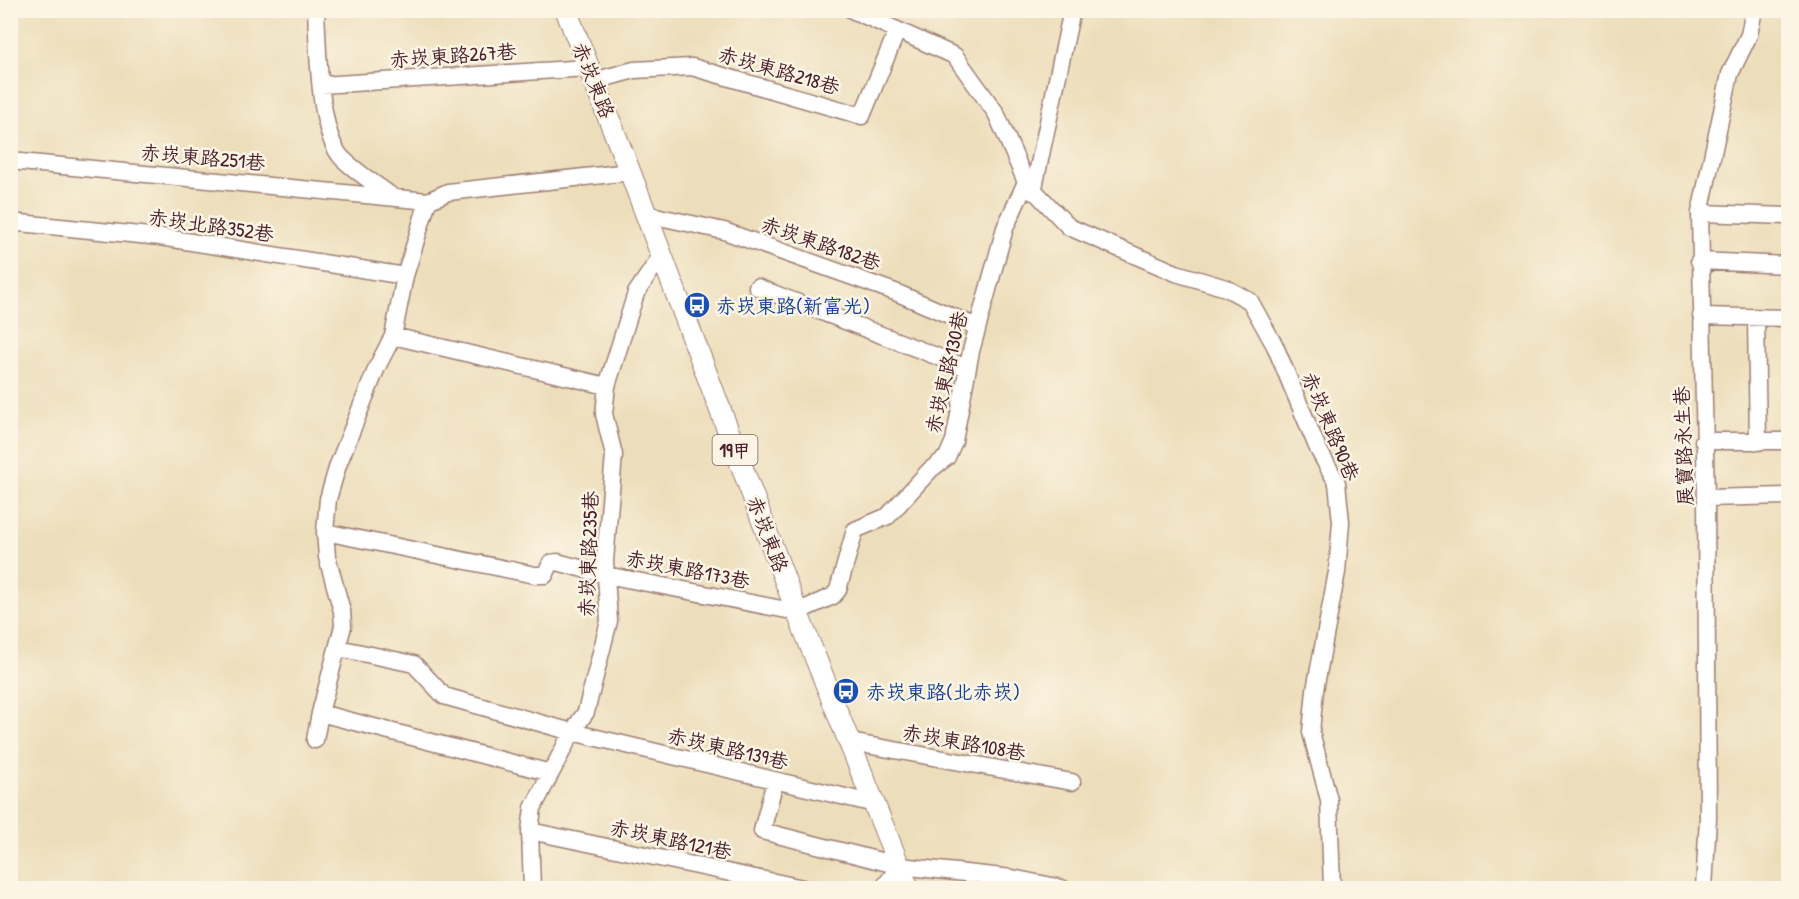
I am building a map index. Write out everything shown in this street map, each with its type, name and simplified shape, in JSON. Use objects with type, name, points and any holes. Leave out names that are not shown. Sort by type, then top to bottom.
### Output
[{"type":"main road","name":"赤崁東路","points":[[566,10],[797,612],[908,888]]},
{"type":"street","name":"赤崁東路251巷","points":[[316,10],[321,85],[332,141],[341,157],[391,195]]},
{"type":"street","points":[[852,10],[955,56],[996,113],[1030,187]]},
{"type":"street","name":"赤崁東路130巷","points":[[797,612],[833,596],[838,590],[852,534],[858,527],[877,522],[888,516],[930,470],[946,457],[954,441],[977,327],[1005,228],[1030,187],[1071,10]]},
{"type":"street","name":"展寶路永生巷","points":[[1704,888],[1708,818],[1706,498],[1699,261],[1700,213],[1730,74],[1749,35],[1754,10]]},
{"type":"street","name":"赤崁東路218巷","points":[[591,74],[692,67],[862,116],[897,31]]},
{"type":"street","name":"赤崁東路267巷","points":[[321,85],[591,74]]},
{"type":"street","name":"赤崁東路251巷","points":[[10,161],[391,195],[428,201],[448,192],[630,172]]},
{"type":"street","name":"赤崁東路90巷","points":[[1030,187],[1069,227],[1176,273],[1226,288],[1250,301],[1275,346],[1318,449],[1337,483],[1341,522],[1337,572],[1315,690],[1311,732],[1329,800],[1332,888]]},
{"type":"street","points":[[315,740],[343,620],[327,557],[325,532],[328,499],[338,465],[377,367],[393,336],[405,276],[428,201]]},
{"type":"street","name":"赤崁東路182巷","points":[[645,213],[724,231],[895,292],[977,327]]},
{"type":"street","points":[[1700,213],[1788,216]]},
{"type":"street","name":"赤崁北路352巷","points":[[10,222],[160,237],[405,276]]},
{"type":"street","name":"赤崁東路235巷","points":[[532,888],[530,831],[533,808],[572,732],[586,712],[609,621],[605,561],[614,454],[604,414],[607,386],[636,293],[661,256]]},
{"type":"street","points":[[1699,261],[1788,265]]},
{"type":"street","points":[[757,287],[968,368]]},
{"type":"street","points":[[1701,316],[1788,318]]},
{"type":"street","points":[[1756,318],[1758,442]]},
{"type":"street","points":[[393,336],[607,386]]},
{"type":"street","points":[[1703,441],[1788,441]]},
{"type":"street","points":[[1706,498],[1788,496]]},
{"type":"street","name":"赤崁東路173巷","points":[[325,532],[536,575],[545,575],[553,561],[606,575],[797,612]]},
{"type":"street","name":"赤崁東路139巷","points":[[338,648],[414,664],[444,696],[572,732],[875,804]]},
{"type":"street","points":[[320,713],[551,773]]},
{"type":"street","name":"赤崁東路108巷","points":[[850,742],[1072,782]]},
{"type":"street","points":[[775,781],[762,831],[900,866],[1062,888]]},
{"type":"street","name":"赤崁東路121巷","points":[[530,831],[803,888]]},
{"type":"street","points":[[883,888],[900,866]]},
{"type":"place","name":"赤崁東路(新富光)","points":[[697,305]]},
{"type":"place","name":"赤崁東路(北赤崁)","points":[[846,691]]}]
